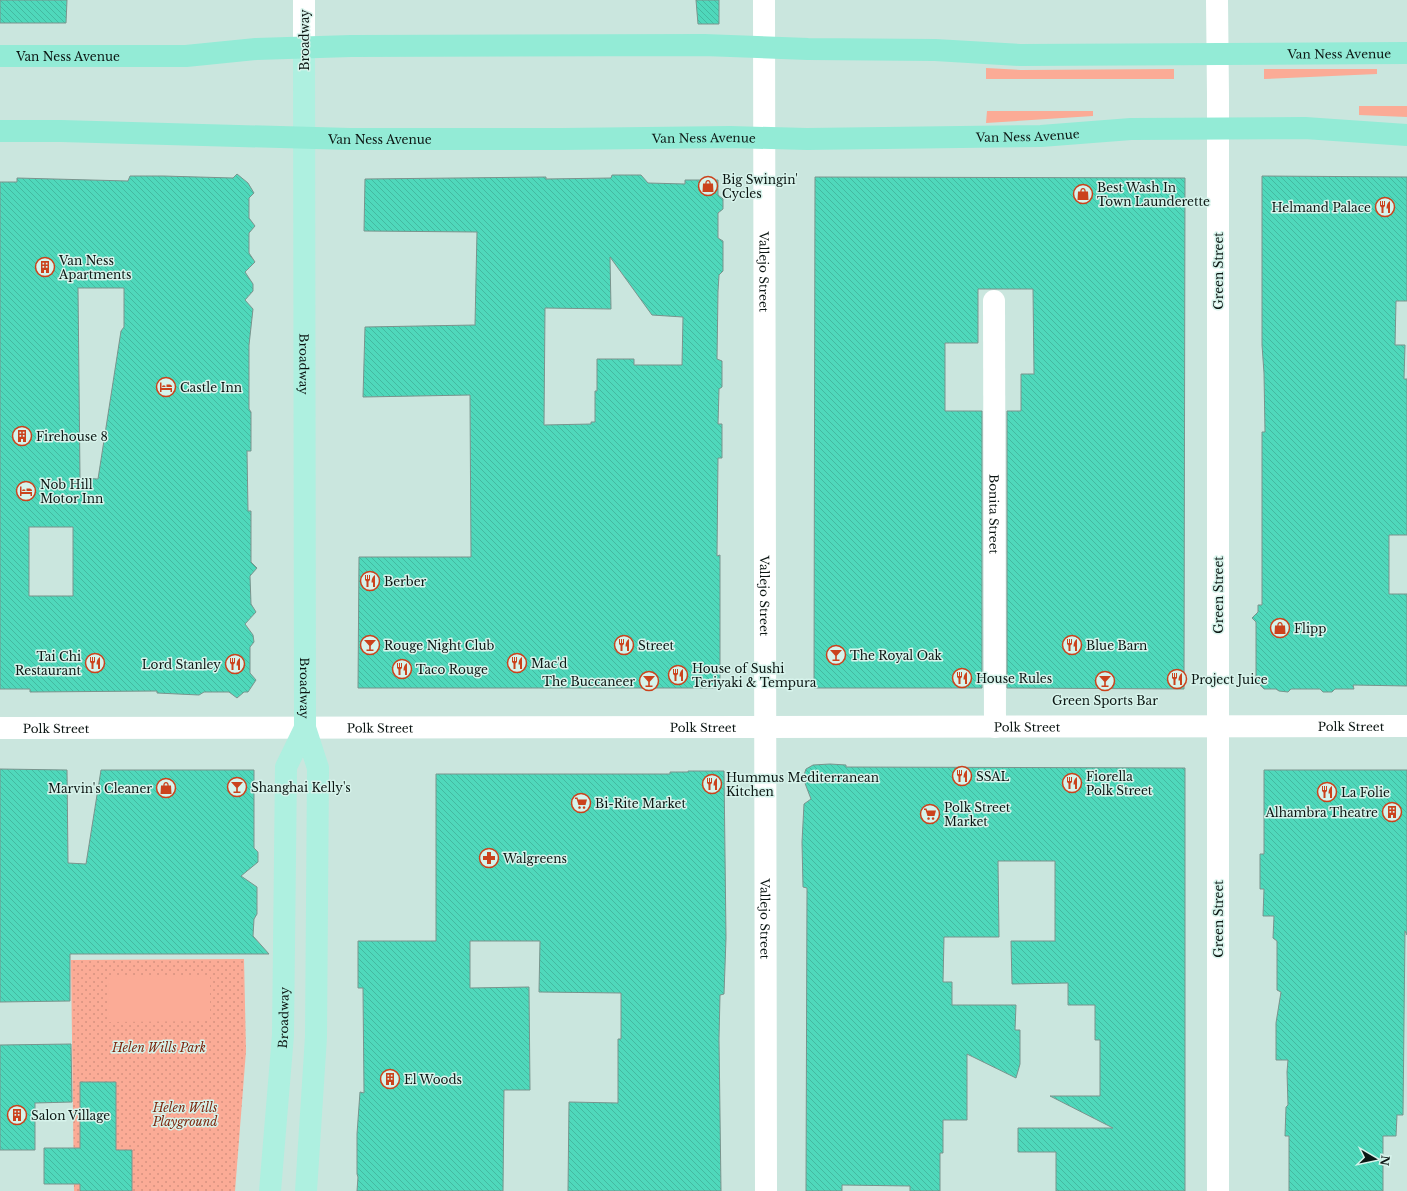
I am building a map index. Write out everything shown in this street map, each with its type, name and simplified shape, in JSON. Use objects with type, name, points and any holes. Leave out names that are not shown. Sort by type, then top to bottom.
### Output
[{"type":"highway","name":"Van Ness Avenue","points":[[0,56],[186,56],[304,47],[351,46],[704,45],[808,49],[935,50],[1020,55],[1407,53]]},
{"type":"highway","name":"Van Ness Avenue","points":[[0,131],[61,131],[304,139],[815,139],[1041,136],[1131,129],[1218,128],[1305,128],[1407,135]]},
{"type":"main road","name":"Broadway","points":[[304,47],[305,728],[318,768],[316,1037],[306,1191]]},
{"type":"main road","name":"Broadway","points":[[270,1191],[283,1035],[286,767],[305,728]]},
{"type":"street","name":"Broadway","points":[[304,0],[304,47]]},
{"type":"street","name":"Vallejo Street","points":[[764,0],[766,1191]]},
{"type":"street","name":"Green Street","points":[[1217,0],[1218,1191]]},
{"type":"street","name":"Bonita Street","points":[[994,301],[994,727]]},
{"type":"street","name":"Polk Street","points":[[0,728],[1407,726]]},
{"type":"green space","points":[[986,68],[1021,70],[1174,69],[1174,79],[986,79]]},
{"type":"green space","points":[[1264,69],[1377,69],[1377,74],[1264,79]]},
{"type":"green space","points":[[1359,106],[1407,106],[1407,117],[1359,115]]},
{"type":"green space","points":[[987,111],[1093,111],[1093,116],[986,123]]},
{"type":"green space","name":"Helen Wills Park","points":[[244,959],[246,1051],[235,1191],[74,1191],[71,960]]},
{"type":"green space","points":[[108,975],[210,975],[210,1021],[109,1022]]},
{"type":"building","points":[[0,0],[67,0],[66,23],[0,23]]},
{"type":"building","points":[[696,0],[719,0],[719,24],[698,24]]},
{"type":"building","points":[[237,174],[248,183],[254,193],[249,198],[249,218],[255,226],[249,233],[249,253],[255,262],[245,272],[253,284],[253,291],[245,300],[253,309],[249,345],[249,409],[251,412],[251,451],[247,451],[248,511],[251,511],[251,562],[257,568],[250,576],[251,604],[256,612],[245,624],[253,635],[254,642],[250,647],[250,673],[256,680],[248,692],[244,692],[237,698],[229,692],[204,692],[199,695],[157,693],[157,691],[30,692],[30,689],[0,689],[0,182],[17,182],[17,178],[128,181],[130,176],[233,178]],"holes":[[[78,288],[124,288],[124,327],[121,331],[98,479],[80,478]],[[29,527],[73,527],[73,596],[29,596]]]},
{"type":"building","points":[[612,175],[641,175],[648,183],[685,184],[685,180],[718,180],[718,195],[723,199],[723,209],[718,213],[718,238],[723,241],[723,271],[719,275],[717,359],[722,361],[722,387],[719,389],[718,424],[722,424],[722,458],[718,458],[717,556],[720,555],[720,688],[358,688],[359,557],[471,557],[470,395],[363,397],[365,327],[475,325],[477,232],[364,231],[365,179],[546,177],[546,179],[611,178]],"holes":[[[610,257],[652,315],[683,317],[682,365],[634,365],[634,359],[597,359],[595,422],[591,422],[591,424],[544,425],[545,308],[611,309]]]},
{"type":"building","points":[[1262,176],[1407,177],[1407,301],[1396,301],[1395,345],[1405,345],[1404,379],[1407,379],[1407,535],[1389,535],[1389,594],[1407,594],[1407,686],[1353,685],[1354,689],[1335,689],[1332,692],[1323,692],[1320,689],[1291,689],[1288,692],[1279,691],[1276,689],[1264,689],[1256,681],[1256,622],[1252,618],[1258,612],[1258,605],[1262,605],[1262,432],[1265,432],[1262,345]]},
{"type":"building","points":[[815,177],[1185,178],[1184,689],[1007,688],[1007,411],[1021,411],[1021,374],[1034,374],[1033,289],[978,289],[978,343],[945,343],[945,411],[982,411],[982,688],[814,688]]},
{"type":"building","points":[[813,765],[846,765],[846,767],[1185,768],[1185,1191],[1056,1191],[1056,1152],[1018,1152],[1018,1128],[1113,1128],[1050,1096],[1100,1096],[1100,1040],[1095,1040],[1095,1005],[1068,1005],[1068,983],[1012,984],[1011,941],[1055,941],[1055,861],[998,861],[999,937],[944,937],[943,982],[952,982],[952,1005],[1016,1005],[1015,1030],[1020,1030],[1020,1064],[1016,1078],[967,1054],[967,1120],[943,1120],[943,1153],[940,1153],[940,1191],[910,1191],[910,1186],[842,1185],[842,1191],[806,1191],[807,888],[803,887],[802,842],[804,804],[811,799],[803,778],[806,769]]},
{"type":"building","points":[[0,769],[67,770],[68,863],[86,864],[101,770],[254,770],[254,848],[258,852],[258,862],[241,876],[257,887],[257,914],[254,919],[253,936],[269,954],[70,954],[70,1001],[0,1002]]},
{"type":"building","points":[[1264,770],[1407,770],[1407,935],[1405,931],[1403,1115],[1397,1115],[1396,1136],[1383,1136],[1383,1191],[1289,1191],[1289,1136],[1285,1136],[1286,1107],[1288,1105],[1288,1060],[1276,1060],[1276,1023],[1281,992],[1277,990],[1277,941],[1273,938],[1274,916],[1263,916],[1264,889],[1260,889],[1260,854],[1264,854]]},
{"type":"building","points":[[724,771],[726,938],[724,994],[720,995],[719,1039],[721,1191],[568,1191],[569,1102],[618,1103],[618,1039],[621,1039],[621,993],[539,992],[540,941],[470,941],[470,988],[529,987],[530,1090],[504,1090],[503,1191],[357,1191],[357,1134],[360,1092],[364,1093],[363,988],[358,988],[358,941],[436,941],[436,774],[670,774],[670,772]]},
{"type":"building","points":[[71,1044],[72,1102],[35,1103],[35,1150],[0,1150],[0,1045]]},
{"type":"building","points":[[80,1082],[116,1082],[116,1150],[132,1150],[132,1191],[80,1191],[80,1184],[44,1184],[44,1148],[80,1148]]},
{"type":"place","name":"Big Swingin' Cycles","points":[[708,186]]},
{"type":"place","name":"Best Wash In Town Launderette","points":[[1083,194]]},
{"type":"place","name":"Helmand Palace","points":[[1385,207]]},
{"type":"place","name":"Van Ness Apartments","points":[[45,267]]},
{"type":"place","name":"Castle Inn","points":[[166,387]]},
{"type":"place","name":"Firehouse 8","points":[[22,436]]},
{"type":"place","name":"Nob Hill Motor Inn","points":[[26,491]]},
{"type":"place","name":"Berber","points":[[370,581]]},
{"type":"place","name":"Flipp","points":[[1280,628]]},
{"type":"place","name":"Rouge Night Club","points":[[370,645]]},
{"type":"place","name":"Street","points":[[624,645]]},
{"type":"place","name":"Blue Barn","points":[[1072,645]]},
{"type":"place","name":"The Royal Oak","points":[[836,655]]},
{"type":"place","name":"Tai Chi Restaurant","points":[[95,663]]},
{"type":"place","name":"Mac'd","points":[[517,663]]},
{"type":"place","name":"Lord Stanley","points":[[235,664]]},
{"type":"place","name":"Taco Rouge","points":[[402,669]]},
{"type":"place","name":"House of Sushi Teriyaki & Tempura","points":[[678,675]]},
{"type":"place","name":"House Rules","points":[[962,678]]},
{"type":"place","name":"Project Juice","points":[[1177,679]]},
{"type":"place","name":"The Buccaneer","points":[[649,681]]},
{"type":"place","name":"Green Sports Bar","points":[[1105,681]]},
{"type":"place","name":"SSAL","points":[[962,776]]},
{"type":"place","name":"Fiorella Polk Street","points":[[1072,783]]},
{"type":"place","name":"Hummus Mediterranean Kitchen","points":[[712,784]]},
{"type":"place","name":"Shanghai Kelly's","points":[[237,787]]},
{"type":"place","name":"Marvin's Cleaner","points":[[166,788]]},
{"type":"place","name":"La Folie","points":[[1327,792]]},
{"type":"place","name":"Bi-Rite Market","points":[[581,803]]},
{"type":"place","name":"Alhambra Theatre","points":[[1392,812]]},
{"type":"place","name":"Polk Street Market","points":[[930,814]]},
{"type":"place","name":"Walgreens","points":[[489,858]]},
{"type":"place","name":"El Woods","points":[[390,1079]]},
{"type":"place","name":"Salon Village","points":[[17,1115]]},
{"type":"park label","name":"Helen Wills Playground","points":[[185,1114]]}]
